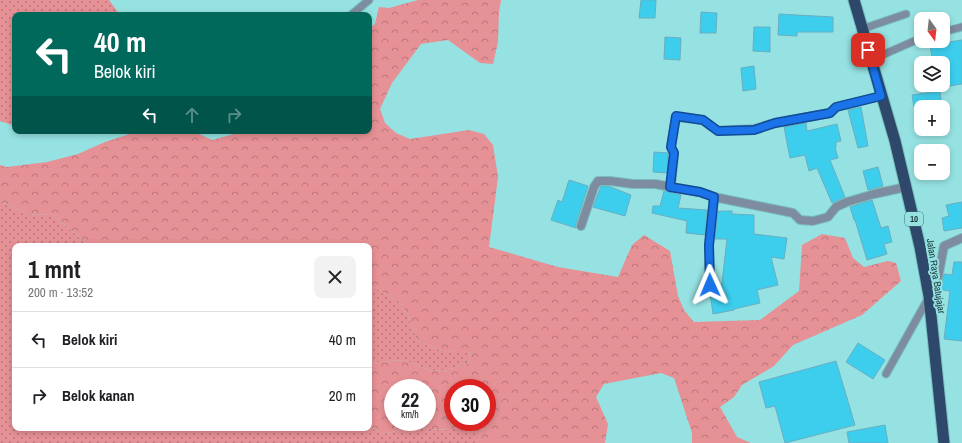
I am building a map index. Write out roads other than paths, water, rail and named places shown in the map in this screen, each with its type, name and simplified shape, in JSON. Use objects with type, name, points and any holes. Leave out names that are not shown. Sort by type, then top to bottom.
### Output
[{"type":"highway","name":"Jalan Raya Batujajar","points":[[854,0],[895,141],[920,247],[928,295],[944,443]]},
{"type":"street","points":[[670,187],[674,153],[671,147],[676,116],[703,120],[718,131],[754,130],[775,123],[830,113],[836,107],[881,96]]},
{"type":"street","points":[[581,226],[594,187],[598,181],[655,184],[700,192],[714,197],[793,213],[800,220],[813,221],[828,217],[836,207],[847,202],[906,187]]},
{"type":"street","points":[[710,285],[709,245],[714,197]]},
{"type":"street","points":[[928,295],[937,283],[944,246],[962,238]]},
{"type":"lane","points":[[355,12],[369,0]]},
{"type":"lane","points":[[862,29],[906,14]]},
{"type":"lane","points":[[950,30],[962,27]]},
{"type":"lane","points":[[871,60],[914,41]]},
{"type":"lane","points":[[886,374],[928,295]]}]
